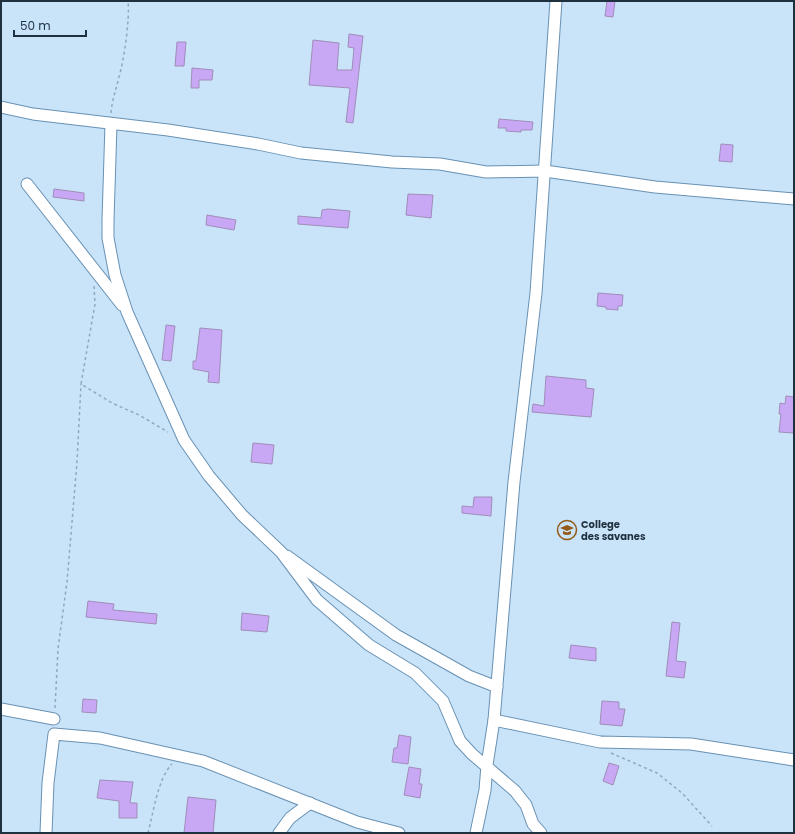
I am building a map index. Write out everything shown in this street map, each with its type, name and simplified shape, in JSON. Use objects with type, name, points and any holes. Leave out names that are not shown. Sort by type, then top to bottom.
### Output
[{"type":"street","points":[[476,833],[485,790],[487,765],[494,720],[514,482],[536,293],[556,1]]},
{"type":"street","points":[[1,107],[33,114],[168,130],[258,144],[301,153],[392,162],[440,164],[486,172],[544,171],[655,187],[794,199]]},
{"type":"street","points":[[111,124],[108,238],[115,275],[127,312],[184,440],[209,476],[242,515],[281,552],[317,600],[370,645],[415,673],[443,701],[460,741],[472,754],[487,765],[515,791],[526,805],[533,824],[541,833]]},
{"type":"street","points":[[27,184],[127,312]]},
{"type":"street","points":[[281,552],[396,635],[469,676],[497,687]]},
{"type":"street","points":[[1,708],[54,719]]},
{"type":"street","points":[[494,720],[600,742],[691,744],[794,760]]},
{"type":"street","points":[[46,833],[48,783],[54,734],[100,738],[203,762],[357,822],[399,833]]},
{"type":"street","points":[[279,833],[290,818],[310,803]]},
{"type":"path","points":[[111,124],[112,98],[119,77],[125,48],[128,1]]},
{"type":"path","points":[[54,719],[58,649],[67,582],[77,469],[81,384],[95,304],[93,268]]},
{"type":"path","points":[[81,384],[112,403],[139,415],[184,440]]},
{"type":"path","points":[[600,742],[611,753],[657,773],[682,793],[712,826]]},
{"type":"path","points":[[148,833],[156,798],[167,769],[181,756]]},
{"type":"building","points":[[607,1],[615,1],[613,17],[605,16]]},
{"type":"building","points":[[349,34],[363,36],[353,123],[346,122],[350,88],[309,85],[313,40],[339,43],[337,70],[352,70],[354,48],[348,47]]},
{"type":"building","points":[[177,42],[186,42],[184,66],[175,66]]},
{"type":"building","points":[[192,68],[213,70],[212,80],[199,80],[199,88],[191,88]]},
{"type":"building","points":[[499,119],[533,122],[532,130],[521,130],[521,132],[506,131],[506,128],[498,128]]},
{"type":"building","points":[[721,144],[733,145],[732,162],[719,161]]},
{"type":"building","points":[[54,189],[84,193],[84,201],[53,197]]},
{"type":"building","points":[[408,194],[433,195],[431,218],[406,215]]},
{"type":"building","points":[[328,209],[350,211],[348,228],[298,224],[298,216],[321,218],[322,210]]},
{"type":"building","points":[[207,215],[236,220],[234,230],[206,225]]},
{"type":"building","points":[[598,293],[623,295],[622,306],[618,306],[618,310],[606,309],[606,307],[597,306]]},
{"type":"building","points":[[166,325],[175,326],[171,361],[162,360]]},
{"type":"building","points":[[200,328],[222,330],[219,383],[208,382],[209,372],[193,369],[193,361],[196,361]]},
{"type":"building","points":[[546,376],[586,380],[586,388],[594,389],[591,417],[532,412],[533,404],[544,406]]},
{"type":"building","points":[[786,396],[794,397],[794,433],[779,432],[781,414],[779,414],[780,403],[785,404]]},
{"type":"building","points":[[253,443],[274,445],[272,464],[251,462]]},
{"type":"building","points":[[474,497],[492,497],[491,516],[462,513],[462,506],[473,507]]},
{"type":"building","points":[[88,601],[114,604],[113,610],[157,614],[156,624],[86,617]]},
{"type":"building","points":[[242,613],[269,616],[267,632],[241,630]]},
{"type":"building","points":[[672,622],[680,623],[676,661],[686,662],[684,678],[666,676]]},
{"type":"building","points":[[571,645],[596,648],[596,661],[569,658]]},
{"type":"building","points":[[83,699],[97,700],[96,713],[82,712]]},
{"type":"building","points":[[602,701],[619,702],[619,709],[625,709],[622,726],[600,724]]},
{"type":"building","points":[[399,735],[411,737],[408,764],[392,762],[394,748],[397,748]]},
{"type":"building","points":[[609,763],[619,766],[613,785],[603,781]]},
{"type":"building","points":[[409,767],[421,769],[419,784],[422,784],[420,798],[404,795]]},
{"type":"building","points":[[100,780],[133,782],[130,803],[137,803],[137,818],[119,818],[119,801],[97,798]]},
{"type":"building","points":[[188,797],[216,800],[213,833],[184,833]]},
{"type":"place","name":"College des savanes","points":[[567,530]]}]
